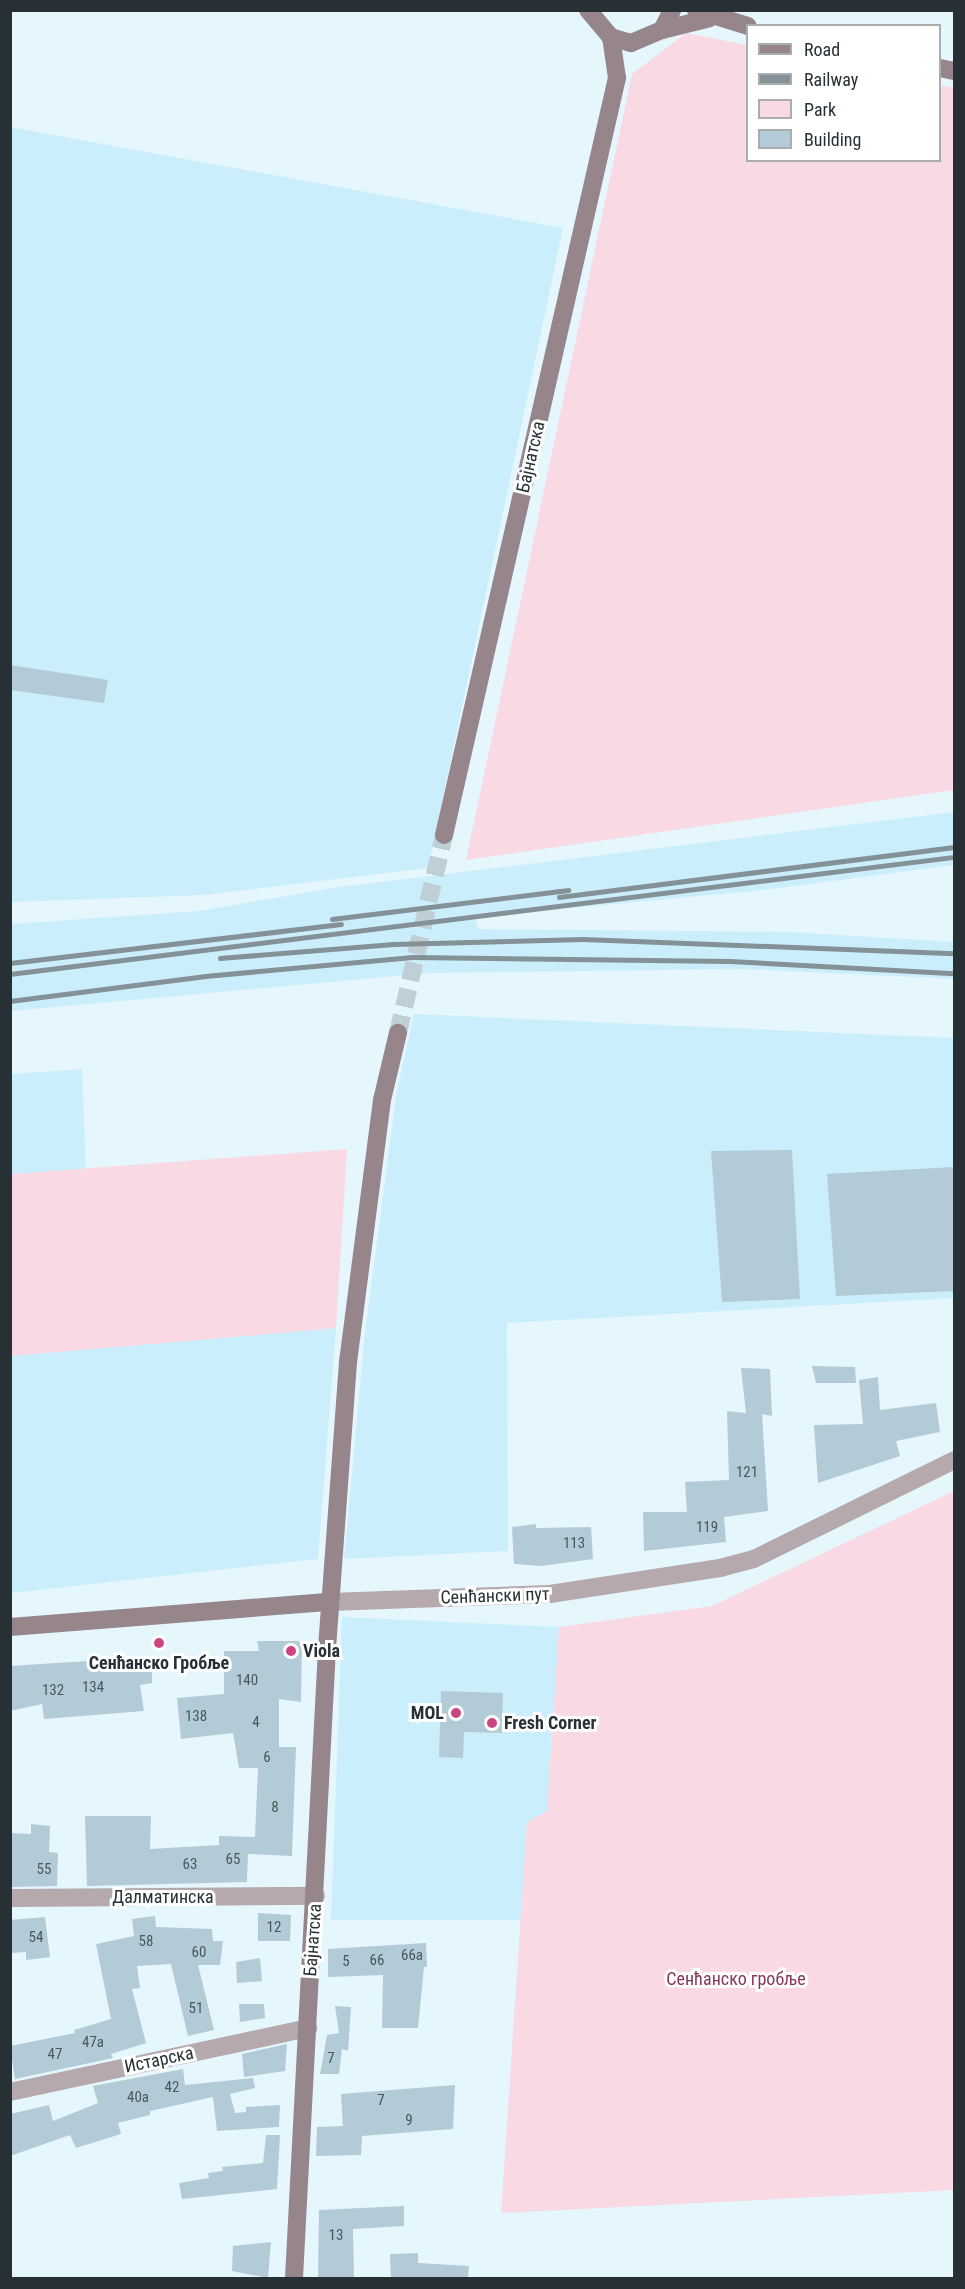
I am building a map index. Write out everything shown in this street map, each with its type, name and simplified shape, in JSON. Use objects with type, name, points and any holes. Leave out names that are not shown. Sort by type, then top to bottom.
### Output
[{"type":"main road","points":[[617,78],[630,57],[656,35],[672,10]]},
{"type":"main road","points":[[592,12],[611,37],[617,78]]},
{"type":"main road","points":[[611,37],[631,43],[656,35],[703,14],[746,26]]},
{"type":"main road","name":"Бајнатска","points":[[444,835],[617,78]]},
{"type":"main road","name":"Бајнатска","points":[[294,2278],[330,1602],[350,1339],[380,1112],[398,1033]]},
{"type":"main road","name":"Сенћански пут","points":[[10,1626],[330,1602]]},
{"type":"street","name":"Сенћански пут","points":[[330,1602],[550,1594],[720,1568],[754,1559],[954,1460]]},
{"type":"street","name":"Далматинска","points":[[10,1899],[316,1896]]},
{"type":"street","name":"Истарска","points":[[10,2092],[308,2028]]},
{"type":"shaded area","points":[[10,127],[563,228],[428,868],[204,895],[11,902]]},
{"type":"shaded area","points":[[954,812],[954,865],[764,890],[475,917],[478,929],[787,932],[954,942],[954,979],[745,969],[430,973],[11,1011],[11,924],[199,911],[339,887]]},
{"type":"shaded area","points":[[414,1014],[954,1038],[954,1298],[507,1323],[508,1551],[344,1559],[365,1333],[397,1089]]},
{"type":"shaded area","points":[[82,1069],[86,1170],[11,1174],[11,1074]]},
{"type":"shaded area","points":[[336,1328],[318,1559],[11,1593],[11,1356]]},
{"type":"shaded area","points":[[342,1617],[559,1627],[547,1811],[527,1822],[521,1920],[331,1920]]},
{"type":"green space","points":[[686,33],[746,45],[746,162],[941,162],[941,85],[954,88],[954,790],[466,860],[632,74]]},
{"type":"green space","points":[[347,1149],[336,1328],[11,1356],[11,1174]]},
{"type":"green space","name":"Сенћанско гробље","points":[[954,1491],[954,2190],[501,2213],[527,1822],[547,1811],[559,1627],[712,1606]]},
{"type":"building","points":[[10,665],[108,680],[104,703],[10,690]]},
{"type":"building","points":[[792,1150],[800,1299],[722,1302],[711,1151]]},
{"type":"building","points":[[954,1167],[954,1291],[836,1296],[827,1174]]},
{"type":"building","points":[[812,1366],[855,1367],[856,1383],[816,1383]]},
{"type":"building","points":[[741,1368],[770,1369],[772,1416],[762,1414],[768,1511],[724,1517],[726,1542],[644,1551],[643,1512],[687,1512],[685,1482],[729,1480],[727,1411],[746,1413]]},
{"type":"building","points":[[878,1377],[880,1410],[936,1403],[940,1432],[896,1441],[900,1456],[818,1483],[814,1425],[863,1424],[859,1380]]},
{"type":"building","points":[[536,1524],[536,1528],[591,1527],[593,1559],[541,1566],[514,1564],[512,1527]]},
{"type":"building","points":[[257,1641],[302,1641],[301,1702],[279,1699],[279,1747],[296,1747],[292,1856],[248,1854],[247,1882],[87,1886],[85,1816],[151,1816],[150,1849],[219,1845],[219,1836],[255,1837],[258,1768],[239,1768],[233,1733],[181,1739],[177,1698],[224,1694],[224,1651],[259,1651]]},
{"type":"building","points":[[103,1660],[152,1661],[152,1683],[140,1685],[144,1711],[44,1719],[42,1704],[10,1711],[10,1666]]},
{"type":"building","points":[[441,1691],[503,1693],[502,1733],[464,1732],[463,1758],[439,1757]]},
{"type":"building","points":[[31,1824],[50,1826],[49,1852],[58,1853],[57,1886],[10,1887],[10,1833],[31,1834]]},
{"type":"building","points":[[258,1913],[291,1915],[290,1941],[258,1941]]},
{"type":"building","points":[[155,1916],[156,1927],[212,1929],[213,1941],[223,1941],[220,1965],[198,1965],[214,2030],[188,2036],[171,1964],[137,1966],[140,1988],[132,1989],[146,2043],[111,2054],[113,2058],[15,2079],[10,2046],[75,2033],[74,2030],[111,2019],[96,1944],[134,1936],[132,1919]]},
{"type":"building","points":[[45,1917],[50,1957],[26,1960],[26,1952],[10,1953],[10,1920]]},
{"type":"building","points":[[426,1943],[427,1967],[424,1967],[418,2028],[382,2028],[383,1975],[328,1977],[328,1949]]},
{"type":"building","points":[[260,1958],[262,1981],[237,1983],[236,1962]]},
{"type":"building","points":[[239,2004],[264,2004],[265,2018],[240,2022]]},
{"type":"building","points":[[335,2006],[351,2007],[348,2051],[342,2049],[339,2074],[320,2074],[327,2035],[339,2033]]},
{"type":"building","points":[[287,2044],[285,2071],[244,2077],[242,2054]]},
{"type":"building","points":[[183,2069],[185,2085],[253,2078],[255,2088],[230,2094],[235,2113],[246,2112],[246,2107],[280,2105],[279,2127],[217,2131],[213,2097],[150,2111],[150,2115],[118,2123],[121,2134],[76,2148],[70,2135],[10,2156],[10,2114],[49,2105],[53,2121],[98,2103],[93,2086]]},
{"type":"building","points":[[455,2085],[453,2129],[362,2136],[361,2155],[316,2156],[317,2127],[343,2126],[341,2094]]},
{"type":"building","points":[[266,2135],[280,2135],[277,2189],[182,2199],[179,2183],[209,2178],[208,2173],[223,2171],[222,2167],[263,2163]]},
{"type":"building","points":[[404,2206],[404,2226],[353,2229],[354,2278],[318,2278],[319,2210]]},
{"type":"building","points":[[271,2242],[268,2278],[232,2271],[233,2246]]},
{"type":"building","points":[[418,2253],[418,2263],[469,2266],[468,2278],[391,2278],[390,2254]]},
{"type":"tunnel","points":[[398,1033],[444,835]]},
{"type":"railway","points":[[559,897],[954,847]]},
{"type":"railway","points":[[10,974],[954,857]]},
{"type":"railway","points":[[332,919],[568,890]]},
{"type":"railway","points":[[10,963],[341,924]]},
{"type":"railway","points":[[220,958],[393,944],[583,939],[954,953]]},
{"type":"railway","points":[[10,1001],[205,976],[412,957],[730,961],[954,973]]},
{"type":"place","name":"Сенћанско Гробље","points":[[159,1643]]},
{"type":"place","name":"Viola","points":[[291,1651]]},
{"type":"place","name":"MOL","points":[[456,1713]]},
{"type":"place","name":"Fresh Corner","points":[[492,1723]]}]
